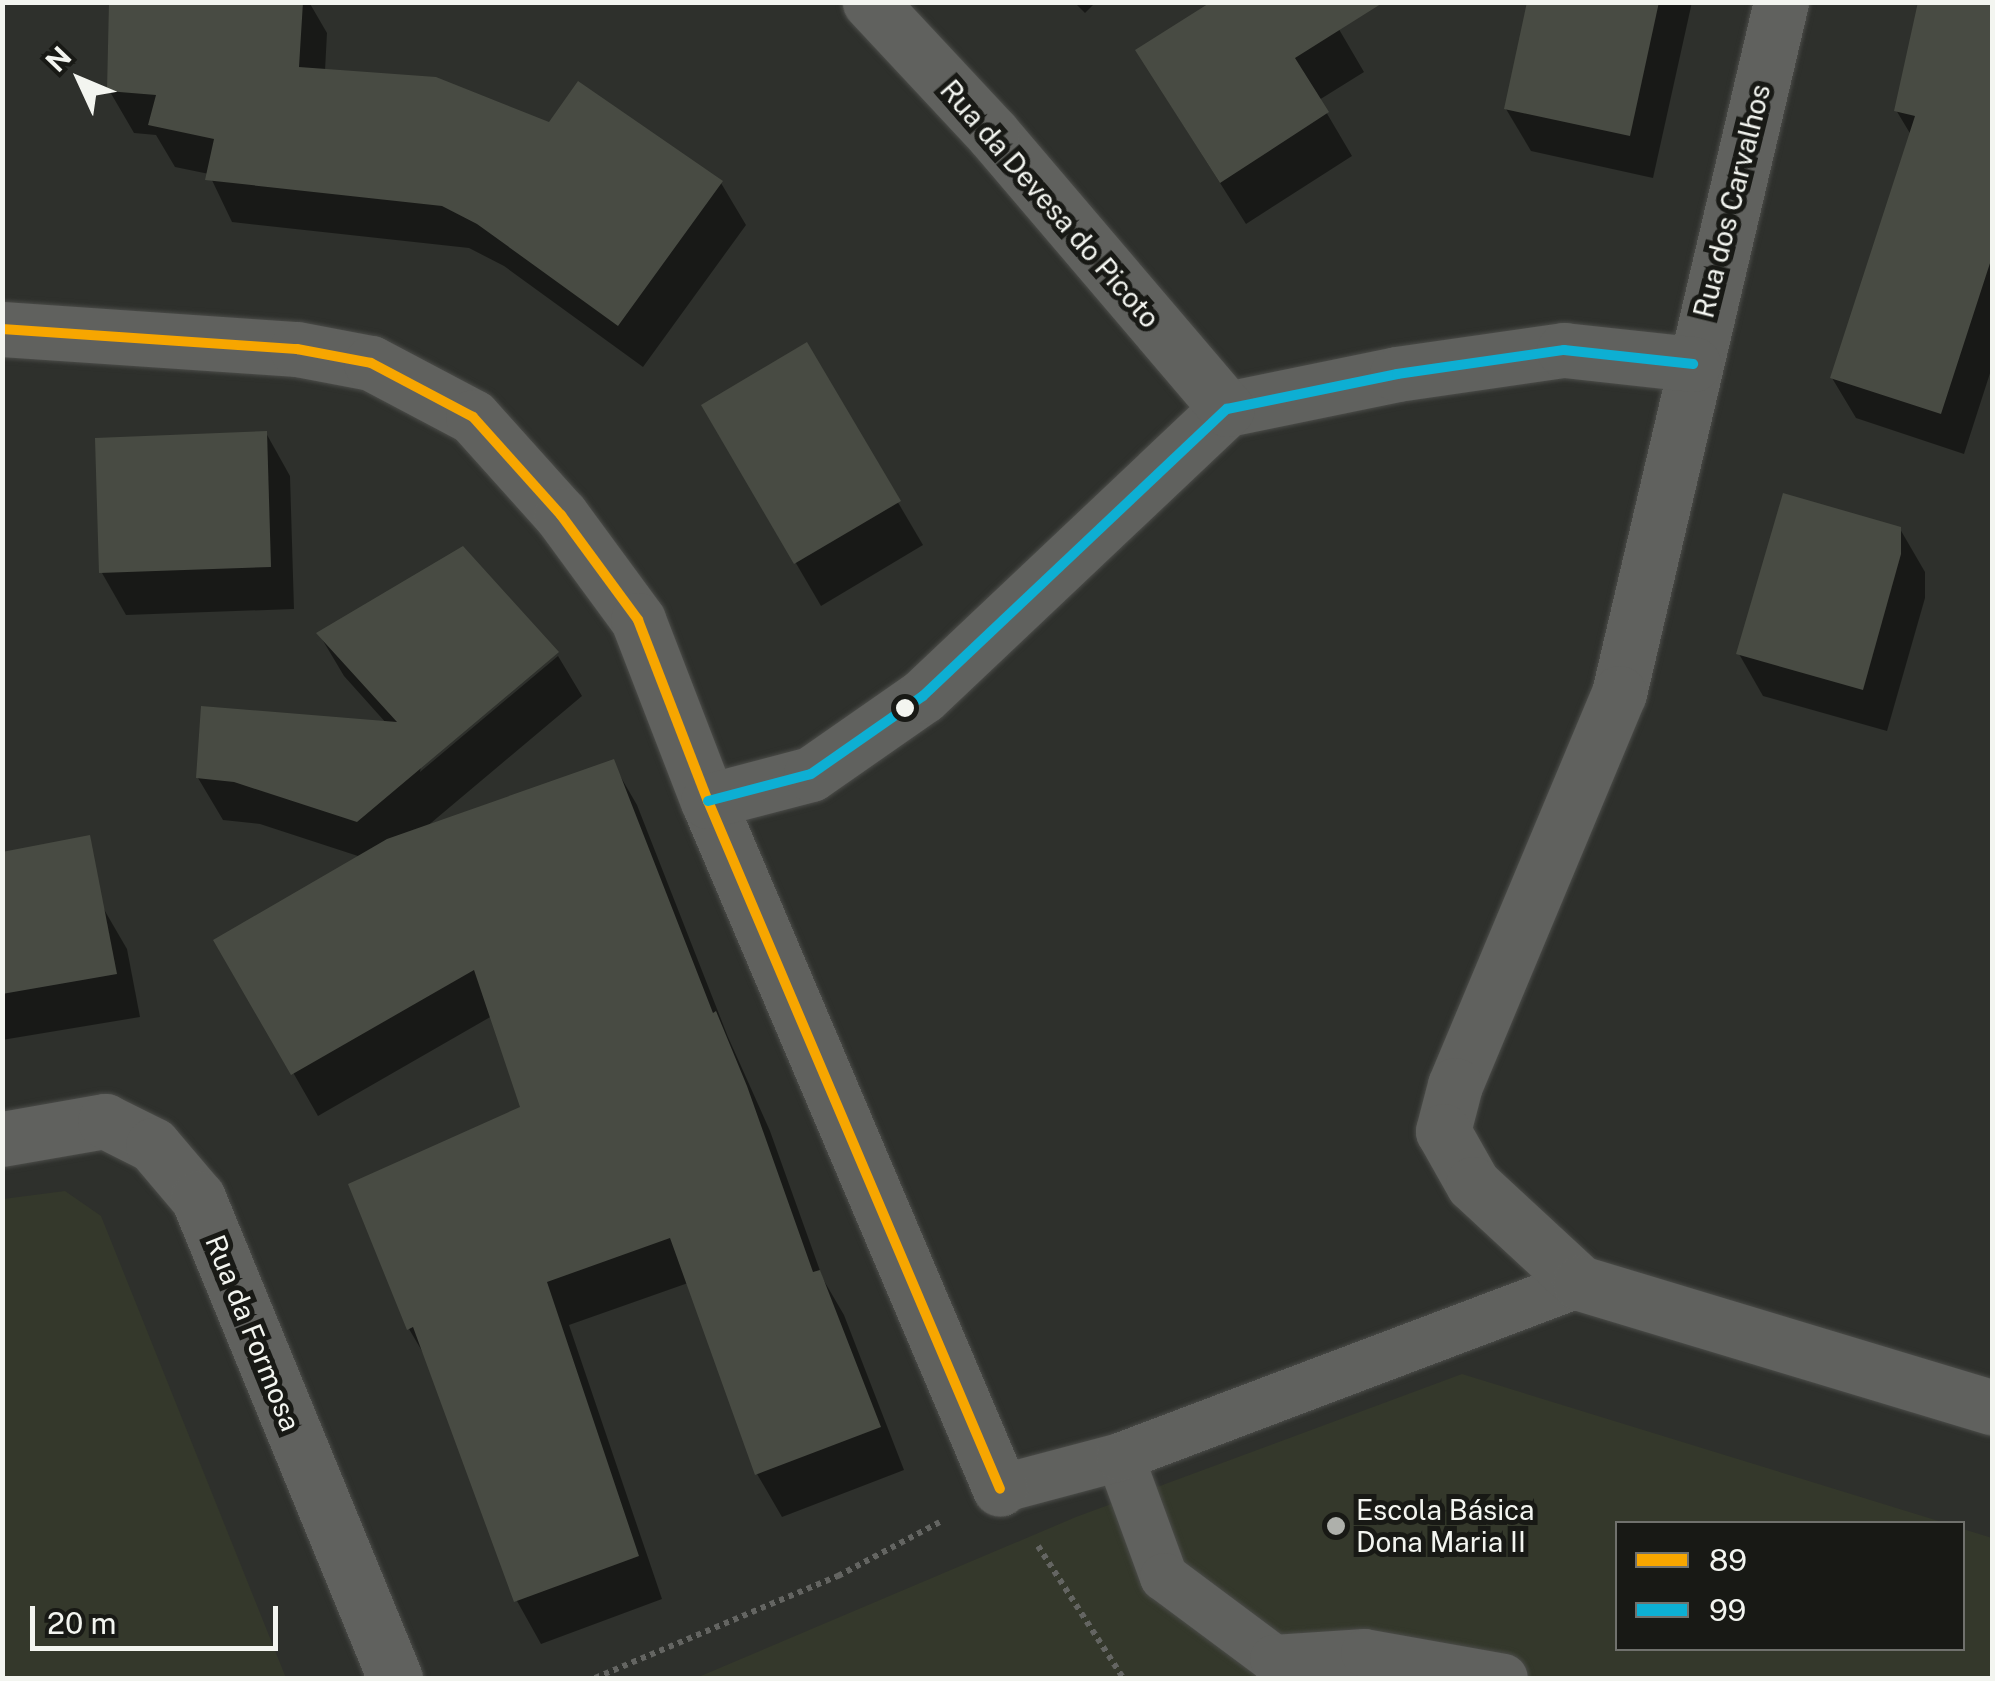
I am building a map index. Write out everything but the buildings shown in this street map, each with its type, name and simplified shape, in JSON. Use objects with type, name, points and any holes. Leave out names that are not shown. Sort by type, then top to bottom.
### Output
[{"type":"street","name":"Rua da Devesa do Picoto","points":[[870,2],[992,133],[1228,409]]},
{"type":"street","name":"Rua dos Carvalhos","points":[[1580,1283],[1473,1184],[1443,1131],[1455,1085],[1619,693],[1692,364],[1781,2]]},
{"type":"street","points":[[2,329],[297,349],[371,363],[472,417],[560,515],[638,620],[708,801],[1000,1489]]},
{"type":"street","points":[[708,801],[811,774],[923,696],[1228,409],[1397,374],[1564,350],[1692,364]]},
{"type":"street","name":"Rua da Formosa","points":[[2,1139],[105,1121],[154,1145],[198,1198],[395,1678]]},
{"type":"street","points":[[1580,1283],[1992,1407]]},
{"type":"lane","points":[[1000,1489],[1120,1458],[1580,1283]]},
{"type":"lane","points":[[1120,1458],[1164,1577],[1280,1669],[1365,1652],[1504,1678]]},
{"type":"path","points":[[595,1678],[838,1576],[1000,1489],[1122,1678]]},
{"type":"shaded area","points":[[65,1191],[101,1216],[286,1678],[3,1678],[3,1199]]},
{"type":"shaded area","name":"Escola Básica Dona Maria II","points":[[1462,1374],[1939,1521],[1615,1521],[1615,1651],[1965,1651],[1965,1530],[1992,1538],[1992,1678],[696,1678],[1076,1517]]},
{"type":"transit line","name":"89","points":[[2,329],[297,349],[371,363],[473,417],[561,515],[638,620],[708,801],[1000,1489]]},
{"type":"transit line","name":"99","points":[[708,801],[811,774],[923,696],[1227,409],[1397,374],[1564,350],[1693,364]]},
{"type":"place","name":"Escola Básica Dona Maria II","points":[[1336,1526]]}]
